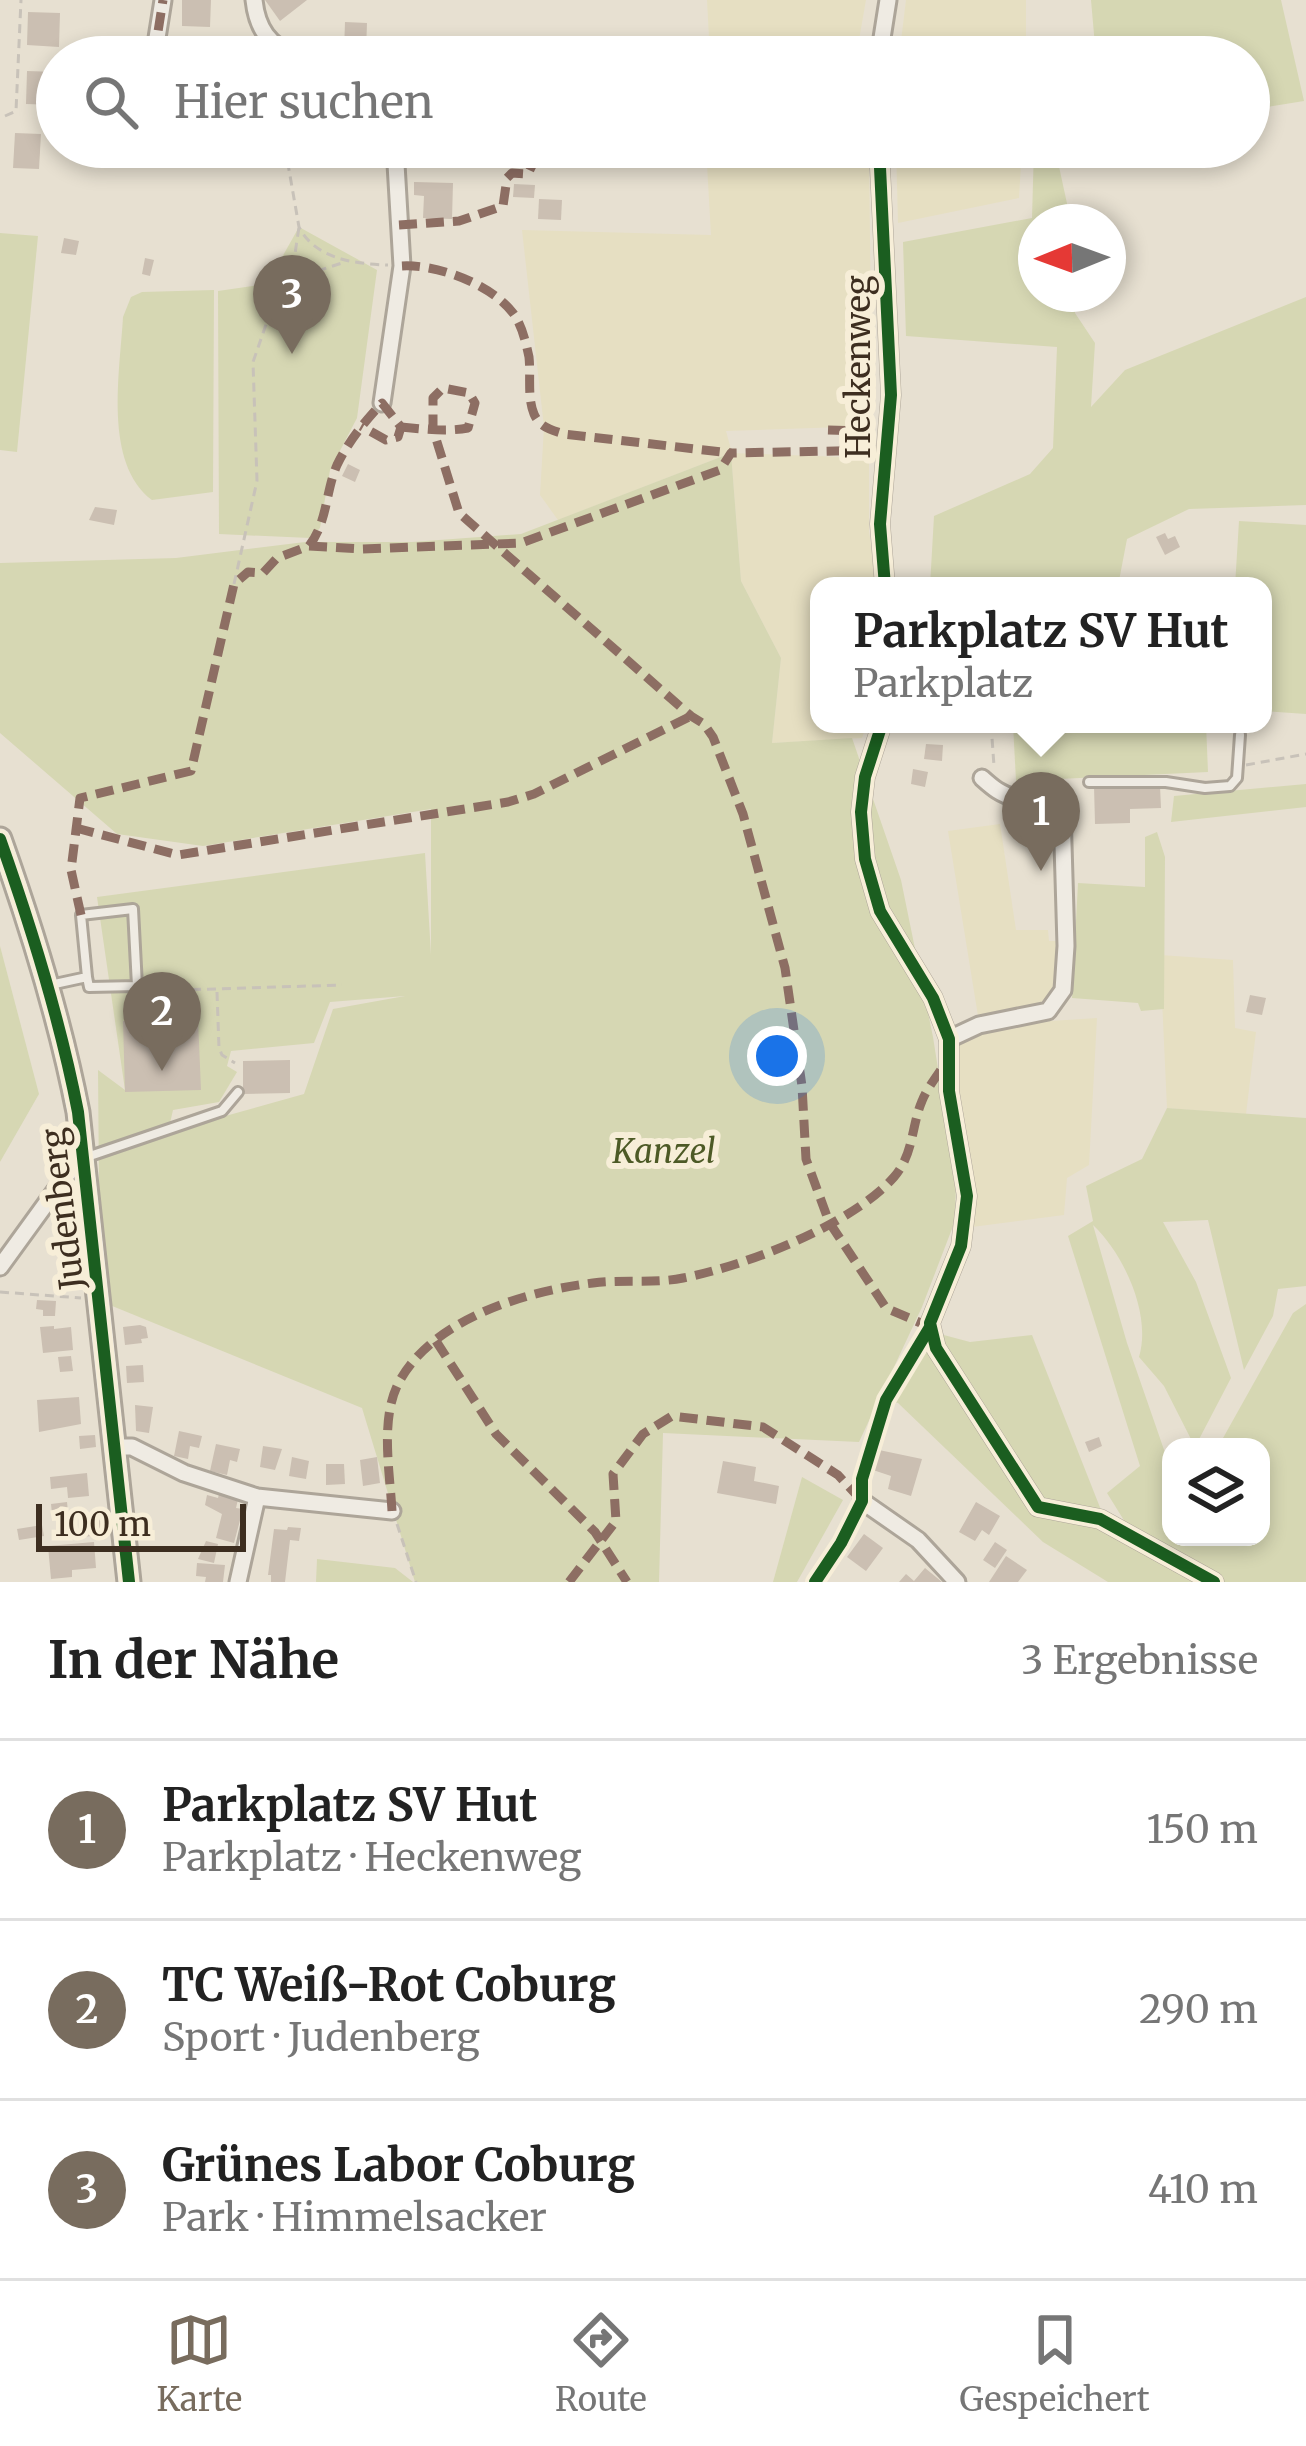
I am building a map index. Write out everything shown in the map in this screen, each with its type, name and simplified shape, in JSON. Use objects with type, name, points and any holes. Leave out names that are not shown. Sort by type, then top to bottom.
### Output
[{"type":"street","points":[[157,36],[163,0]]},
{"type":"street","points":[[254,0],[256,19],[265,36]]},
{"type":"street","points":[[882,36],[888,0]]},
{"type":"street","points":[[382,403],[402,266],[396,168]]},
{"type":"street","name":"Heckenweg","points":[[880,168],[891,394],[880,524],[884,577]]},
{"type":"street","points":[[879,733],[865,777],[861,812],[869,876],[880,910],[933,998],[949,1039],[949,1091],[967,1196],[965,1229],[930,1323],[936,1348],[1038,1507],[1100,1519],[1214,1582]]},
{"type":"street","points":[[949,1039],[979,1025],[1048,1011],[1063,990],[1062,810],[1047,799],[998,792],[982,778]]},
{"type":"street","name":"Judenberg","points":[[0,839],[67,1055],[86,1157],[129,1582]]},
{"type":"street","points":[[0,1267],[74,1165],[86,1157]]},
{"type":"street","points":[[116,1447],[132,1447],[184,1473],[256,1497],[392,1510]]},
{"type":"street","points":[[238,1582],[256,1497]]},
{"type":"street","points":[[862,1502],[918,1540],[957,1582]]},
{"type":"lane","points":[[1089,782],[1222,788],[1234,783],[1240,735]]},
{"type":"lane","points":[[133,909],[136,986],[89,987],[81,915],[133,909]]},
{"type":"lane","points":[[48,986],[87,977]]},
{"type":"lane","points":[[86,1157],[222,1111],[238,1092]]},
{"type":"path","points":[[5,116],[16,111],[21,0]]},
{"type":"path","points":[[288,168],[298,226],[290,287]]},
{"type":"path","points":[[298,226],[315,247],[347,262]]},
{"type":"path","points":[[234,584],[257,481],[253,362],[270,313],[290,287],[310,272],[347,262],[402,266]]},
{"type":"path","points":[[992,733],[998,792]]},
{"type":"path","points":[[1238,766],[1306,754]]},
{"type":"path","points":[[136,986],[151,993],[342,986]]},
{"type":"path","points":[[217,990],[219,1048],[235,1063]]},
{"type":"path","points":[[0,1292],[100,1300]]},
{"type":"path","points":[[392,1510],[416,1582]]},
{"type":"shaded area","points":[[707,0],[866,0],[860,36],[709,36]]},
{"type":"shaded area","points":[[906,0],[1026,0],[1026,36],[902,36]]},
{"type":"shaded area","points":[[707,168],[869,168],[872,426],[726,431],[732,453],[869,458],[869,531],[876,577],[810,577],[810,733],[864,733],[862,738],[772,743],[781,658],[741,581],[731,453],[558,520],[540,495],[544,427],[522,230],[711,235]]},
{"type":"shaded area","points":[[897,168],[1021,168],[1019,198],[898,223]]},
{"type":"shaded area","points":[[1000,824],[1016,930],[1048,930],[1049,941],[1059,941],[1057,983],[1051,997],[1027,1009],[978,1016],[948,831]]},
{"type":"shaded area","points":[[1160,955],[1233,960],[1235,1028],[1256,1032],[1246,1114],[1167,1108]]},
{"type":"shaded area","points":[[1097,1018],[1089,1165],[1067,1178],[1064,1215],[972,1227],[954,1090],[958,1046],[971,1033],[991,1025]]},
{"type":"green space","points":[[1091,0],[1281,0],[1304,101],[1270,107],[1270,36],[1094,36]]},
{"type":"green space","points":[[1033,168],[1059,168],[1067,204],[1032,204]]},
{"type":"green space","points":[[1018,221],[1018,312],[1075,312],[1095,343],[1091,407],[1125,370],[1306,297],[1306,505],[1189,509],[1127,539],[1120,577],[931,577],[934,516],[1030,474],[1053,448],[1057,347],[906,336],[903,242]]},
{"type":"green space","points":[[299,227],[377,270],[357,418],[330,470],[320,528],[310,538],[219,534],[218,291],[267,284]]},
{"type":"green space","points":[[0,233],[38,236],[17,452],[0,450]]},
{"type":"green space","points":[[214,290],[213,492],[152,500],[126,464],[121,440],[118,389],[123,317],[131,297],[142,292]]},
{"type":"green space","name":"Kanzel","points":[[731,453],[741,581],[781,658],[772,743],[852,738],[901,880],[956,1183],[955,1221],[922,1307],[859,1442],[663,1433],[659,1582],[415,1582],[362,1408],[100,1301],[98,1070],[125,1090],[97,897],[425,853],[431,955],[431,809],[203,846],[117,834],[0,733],[0,563],[176,558],[305,542],[412,542],[521,534]],"holes":[[[405,996],[333,1009],[304,1094],[168,1132],[173,1110],[219,1102],[237,1072],[227,1066],[231,1051],[314,1043],[330,1002]]]},
{"type":"green space","points":[[1239,521],[1306,525],[1306,714],[1272,712],[1272,577],[1236,577]]},
{"type":"green space","points":[[1013,733],[1206,733],[1208,772],[1016,781]]},
{"type":"green space","points":[[1306,784],[1306,807],[1171,822],[1174,796]]},
{"type":"green space","points":[[1157,832],[1165,857],[1164,1009],[1141,1011],[1138,1003],[1072,998],[1078,883],[1145,887],[1145,837]]},
{"type":"green space","points":[[0,946],[39,1094],[0,1162]]},
{"type":"green space","points":[[1167,1108],[1306,1118],[1306,1286],[1278,1289],[1273,1316],[1244,1370],[1208,1220],[1163,1222],[1196,1282],[1231,1378],[1200,1438],[1190,1438],[1164,1386],[1139,1357],[1142,1322],[1132,1285],[1115,1251],[1093,1225],[1162,1444],[1162,1546],[1270,1546],[1270,1438],[1223,1438],[1293,1313],[1306,1304],[1306,1582],[1108,1582],[1043,1542],[898,1403],[886,1400],[930,1327],[1029,1497],[1116,1528],[1125,1522],[1107,1493],[1140,1466],[1068,1236],[1093,1221],[1086,1186],[1142,1159]]},
{"type":"green space","points":[[940,1334],[970,1342],[1032,1335],[1103,1515],[1038,1497],[950,1361]]},
{"type":"green space","points":[[802,1477],[843,1500],[797,1582],[773,1582]]},
{"type":"green space","points":[[317,1559],[395,1568],[413,1582],[316,1582]]},
{"type":"building","points":[[182,0],[211,0],[210,27],[182,26]]},
{"type":"building","points":[[265,0],[307,0],[280,21]]},
{"type":"building","points":[[28,12],[60,13],[59,36],[36,36],[36,46],[27,45]]},
{"type":"building","points":[[345,22],[367,23],[367,36],[345,36]]},
{"type":"building","points":[[27,71],[36,71],[36,104],[26,104]]},
{"type":"building","points":[[15,133],[36,134],[39,169],[13,168]]},
{"type":"building","points":[[414,182],[453,183],[452,219],[423,218],[424,196],[414,195]]},
{"type":"building","points":[[514,184],[535,185],[534,198],[513,197]]},
{"type":"building","points":[[539,199],[562,200],[561,220],[538,219]]},
{"type":"building","points":[[64,238],[79,241],[76,255],[61,253]]},
{"type":"building","points":[[145,258],[154,260],[150,276],[142,274]]},
{"type":"building","points":[[348,464],[360,470],[355,482],[342,476]]},
{"type":"building","points":[[95,507],[117,510],[114,525],[89,520]]},
{"type":"building","points":[[1165,533],[1168,539],[1175,536],[1180,547],[1165,555],[1156,537]]},
{"type":"building","points":[[926,744],[943,745],[942,761],[924,759]]},
{"type":"building","points":[[913,769],[928,772],[925,787],[911,784]]},
{"type":"building","points":[[1094,786],[1160,786],[1161,808],[1130,809],[1130,823],[1095,824]]},
{"type":"building","points":[[1250,995],[1266,998],[1262,1015],[1246,1012]]},
{"type":"building","points":[[198,1019],[201,1090],[125,1092],[123,1021]]},
{"type":"building","points":[[290,1060],[290,1093],[243,1094],[243,1061]]},
{"type":"building","points":[[37,1300],[56,1301],[55,1316],[43,1316],[43,1310],[36,1309]]},
{"type":"building","points":[[40,1327],[71,1327],[73,1350],[43,1353]]},
{"type":"building","points":[[123,1327],[146,1327],[148,1338],[125,1345]]},
{"type":"building","points":[[71,1356],[73,1371],[60,1372],[58,1357]]},
{"type":"building","points":[[143,1365],[144,1382],[127,1383],[126,1366]]},
{"type":"building","points":[[79,1397],[81,1424],[39,1432],[37,1400]]},
{"type":"building","points":[[135,1405],[153,1407],[149,1433],[136,1431]]},
{"type":"building","points":[[179,1431],[202,1436],[199,1448],[190,1446],[188,1459],[174,1456]]},
{"type":"building","points":[[95,1435],[96,1447],[80,1449],[79,1436]]},
{"type":"building","points":[[1099,1437],[1102,1446],[1089,1452],[1085,1442]]},
{"type":"building","points":[[216,1444],[240,1449],[237,1462],[230,1460],[227,1475],[210,1471]]},
{"type":"building","points":[[263,1446],[282,1449],[275,1470],[260,1467]]},
{"type":"building","points":[[879,1450],[922,1459],[911,1496],[888,1489],[891,1476],[873,1470]]},
{"type":"building","points":[[292,1457],[309,1461],[306,1479],[289,1476]]},
{"type":"building","points":[[377,1457],[380,1483],[363,1486],[360,1460]]},
{"type":"building","points":[[723,1461],[756,1467],[754,1481],[779,1486],[776,1504],[717,1493]]},
{"type":"building","points":[[326,1464],[344,1464],[345,1484],[326,1485]]},
{"type":"building","points":[[87,1473],[89,1496],[68,1498],[67,1487],[51,1489],[50,1477]]},
{"type":"building","points":[[220,1490],[239,1495],[236,1508],[243,1509],[234,1543],[216,1538],[222,1514],[205,1505],[207,1495],[218,1498]]},
{"type":"building","points":[[67,1502],[68,1512],[52,1514],[51,1504]]},
{"type":"building","points":[[976,1502],[1000,1516],[989,1535],[982,1530],[975,1541],[959,1532]]},
{"type":"building","points":[[101,1520],[103,1535],[82,1537],[80,1522]]},
{"type":"building","points":[[42,1525],[44,1536],[19,1540],[17,1529]]},
{"type":"building","points":[[301,1528],[299,1541],[290,1540],[285,1582],[271,1582],[274,1529]]},
{"type":"building","points":[[864,1534],[883,1548],[866,1571],[847,1557]]},
{"type":"building","points":[[206,1541],[218,1544],[214,1563],[198,1559]]},
{"type":"building","points":[[94,1542],[96,1568],[72,1570],[72,1577],[51,1579],[48,1546]]},
{"type":"building","points":[[995,1542],[1007,1550],[995,1568],[983,1560]]},
{"type":"building","points":[[1006,1556],[1027,1570],[1018,1582],[989,1582]]},
{"type":"building","points":[[197,1563],[225,1565],[223,1582],[205,1582],[206,1577],[196,1576]]},
{"type":"building","points":[[925,1568],[942,1582],[899,1582],[906,1574],[914,1581]]},
{"type":"marked path","points":[[157,36],[163,0]]},
{"type":"marked path","points":[[399,225],[459,221],[503,206],[507,178],[512,173],[528,174],[531,168]]},
{"type":"marked path","points":[[402,266],[431,268],[462,278],[491,293],[513,313],[529,357],[532,407],[547,428],[564,434],[731,453]]},
{"type":"marked path","points":[[401,427],[426,429],[435,430],[468,428],[475,403],[469,393],[443,388],[433,398],[433,429],[459,513],[704,724],[713,737],[743,814],[785,968],[802,1086],[806,1159],[829,1222],[886,1308],[930,1327],[927,1332]]},
{"type":"marked path","points":[[309,546],[320,527],[337,465],[346,448],[357,432],[363,424],[382,403],[401,427],[398,437],[386,440],[361,426]]},
{"type":"marked path","points":[[828,430],[890,432]]},
{"type":"marked path","points":[[81,915],[71,870],[80,798],[191,771],[234,584],[248,572],[263,573],[277,558],[309,546],[362,549],[521,543],[720,470],[731,453],[886,450]]},
{"type":"marked path","points":[[76,828],[178,855],[508,802],[534,794],[691,716]]},
{"type":"marked path","points":[[392,1511],[388,1447],[392,1398],[413,1361],[433,1342],[511,1301],[593,1283],[683,1278],[736,1264],[825,1227],[894,1177],[909,1150],[922,1101],[946,1062]]},
{"type":"marked path","points":[[436,1341],[496,1434],[595,1532],[627,1582]]},
{"type":"marked path","points":[[569,1582],[616,1521],[613,1474],[643,1434],[672,1416],[763,1427],[838,1475],[862,1501]]},
{"type":"cycle path","points":[[880,168],[891,395],[880,524],[884,577]]},
{"type":"cycle path","points":[[879,733],[865,777],[861,812],[865,859],[880,911],[933,998],[949,1039],[949,1091],[967,1196],[961,1246],[930,1323],[936,1348],[1038,1507],[1100,1519],[1214,1582]]},
{"type":"cycle path","points":[[0,839],[44,974],[78,1112],[129,1582]]},
{"type":"cycle path","points":[[815,1582],[862,1501],[862,1479],[886,1400],[930,1327]]},
{"type":"place","name":"Grünes Labor Coburg","points":[[292,354]]},
{"type":"place","name":"Parkplatz SV Hut","points":[[1041,871]]},
{"type":"place","name":"TC Weiß-Rot Coburg","points":[[162,1071]]}]
